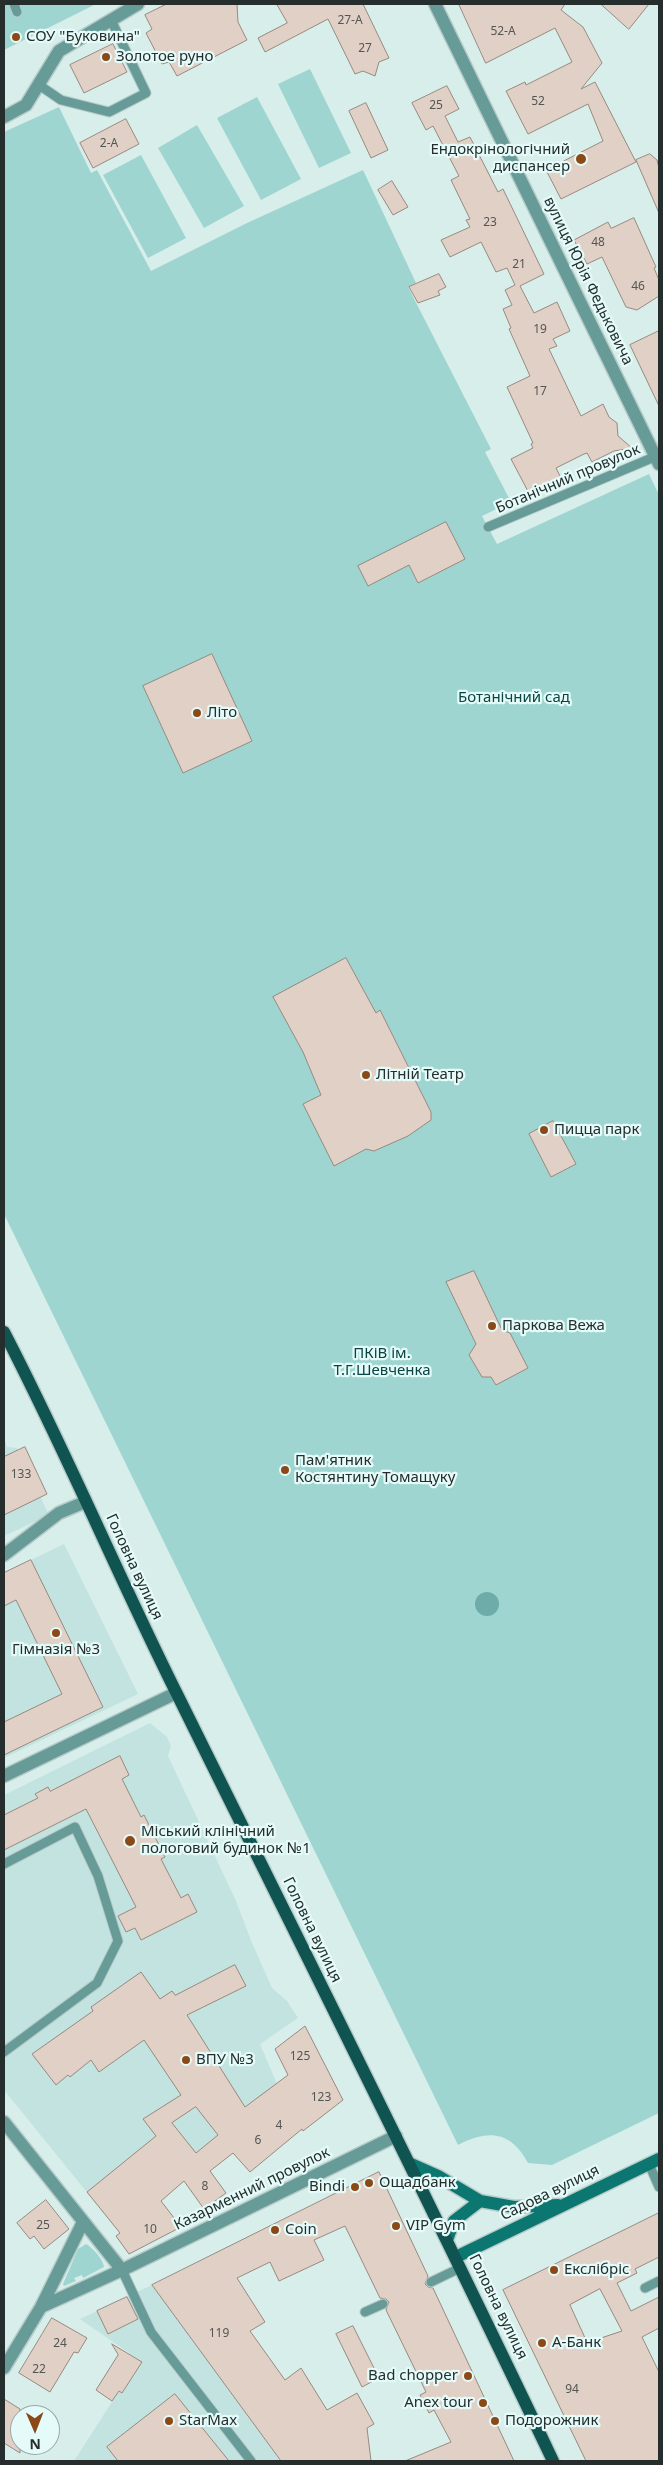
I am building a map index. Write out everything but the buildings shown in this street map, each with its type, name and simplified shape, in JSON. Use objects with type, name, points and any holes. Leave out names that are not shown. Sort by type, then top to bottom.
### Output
[{"type":"main road","name":"Головна вулиця","points":[[4,1332],[34,1391],[176,1693],[411,2164],[553,2461]]},
{"type":"main road","name":"Садова вулиця","points":[[458,2262],[654,2161]]},
{"type":"main road","points":[[411,2164],[438,2176],[480,2201],[514,2207],[566,2205]]},
{"type":"main road","points":[[448,2240],[454,2221],[480,2201]]},
{"type":"street","points":[[4,117],[26,106],[59,51],[138,4]]},
{"type":"street","name":"вулиця Юрія Федьковича","points":[[435,4],[658,459]]},
{"type":"street","points":[[4,1555],[59,1513],[85,1502]]},
{"type":"street","points":[[4,1776],[176,1693]]},
{"type":"street","points":[[4,2122],[122,2270]]},
{"type":"street","name":"Казарменний провулок","points":[[41,2307],[122,2270],[396,2136]]},
{"type":"street","points":[[4,2368],[41,2307],[84,2222]]},
{"type":"lane","points":[[39,85],[61,100],[109,112],[146,94],[111,20]]},
{"type":"lane","name":"Ботанічний провулок","points":[[488,527],[658,459]]},
{"type":"lane","points":[[4,1864],[75,1827],[98,1876],[118,1941],[96,1983],[4,2052]]},
{"type":"lane","points":[[654,2161],[659,2187]]},
{"type":"lane","points":[[431,2282],[458,2262]]},
{"type":"lane","points":[[122,2270],[151,2332],[251,2461]]},
{"type":"lane","points":[[645,2288],[659,2281]]},
{"type":"lane","points":[[365,2312],[383,2304]]},
{"type":"shaded area","points":[[4,1438],[7,1447],[17,1448],[49,1515],[4,1536]]},
{"type":"shaded area","name":"Гімназія №3","points":[[64,1544],[138,1694],[4,1758],[4,1573]]},
{"type":"shaded area","points":[[487,1592],[496,1595],[499,1604],[496,1613],[487,1616],[478,1613],[475,1604],[478,1595]]},
{"type":"shaded area","points":[[150,1723],[167,1737],[171,1746],[168,1756],[236,1901],[272,1988],[287,2001],[298,2018],[260,2044],[277,2084],[205,2164],[120,2233],[4,2090],[4,1795]]},
{"type":"shaded area","points":[[152,2285],[281,2461],[74,2461],[119,2391],[122,2393],[142,2362],[80,2319]]},
{"type":"green space","name":"СОУ \"Буковина\"","points":[[4,4],[96,4],[4,50]]},
{"type":"green space","points":[[310,69],[351,153],[319,168],[278,84]]},
{"type":"green space","points":[[257,97],[301,179],[261,200],[217,118]]},
{"type":"green space","name":"ПКіВ ім. Т.Г.Шевченка","points":[[59,107],[91,173],[97,170],[151,271],[247,223],[363,170],[416,283],[408,287],[491,449],[485,452],[511,502],[482,516],[497,544],[649,474],[659,495],[659,2113],[552,2165],[528,2163],[514,2144],[498,2136],[479,2137],[458,2145],[4,1214],[4,132]]},
{"type":"green space","points":[[197,125],[244,206],[204,228],[158,148]]},
{"type":"green space","points":[[141,155],[186,238],[148,258],[103,175]]},
{"type":"green space","points":[[86,2244],[97,2254],[104,2267],[83,2278],[82,2275],[74,2278],[76,2281],[64,2286],[63,2284],[78,2249]]},
{"type":"place","name":"СОУ \"Буковина\"","points":[[16,37]]},
{"type":"place","name":"Золотое руно","points":[[106,57]]},
{"type":"place","name":"Ендокрінологічний диспансер","points":[[581,159]]},
{"type":"place","name":"Літо","points":[[197,713]]},
{"type":"place","name":"Літній Театр","points":[[366,1075]]},
{"type":"place","name":"Пицца парк","points":[[544,1130]]},
{"type":"place","name":"Паркова Вежа","points":[[492,1326]]},
{"type":"place","name":"Пам'ятник Костянтину Томащуку","points":[[285,1470]]},
{"type":"place","name":"Гімназія №3","points":[[56,1633]]},
{"type":"place","name":"Міський клінічний пологовий будинок №1","points":[[130,1841]]},
{"type":"place","name":"ВПУ №3","points":[[186,2060]]},
{"type":"place","name":"Ощадбанк","points":[[369,2183]]},
{"type":"place","name":"Bindi","points":[[355,2187]]},
{"type":"place","name":"VIP Gym","points":[[396,2226]]},
{"type":"place","name":"Coin","points":[[275,2230]]},
{"type":"place","name":"Екслібріс","points":[[554,2270]]},
{"type":"place","name":"А-Банк","points":[[542,2343]]},
{"type":"place","name":"Bad chopper","points":[[468,2376]]},
{"type":"place","name":"Anex tour","points":[[483,2403]]},
{"type":"place","name":"StarMax","points":[[169,2421]]},
{"type":"place","name":"Подорожник","points":[[495,2421]]},
{"type":"park label","name":"Ботанічний сад","points":[[514,698]]}]
